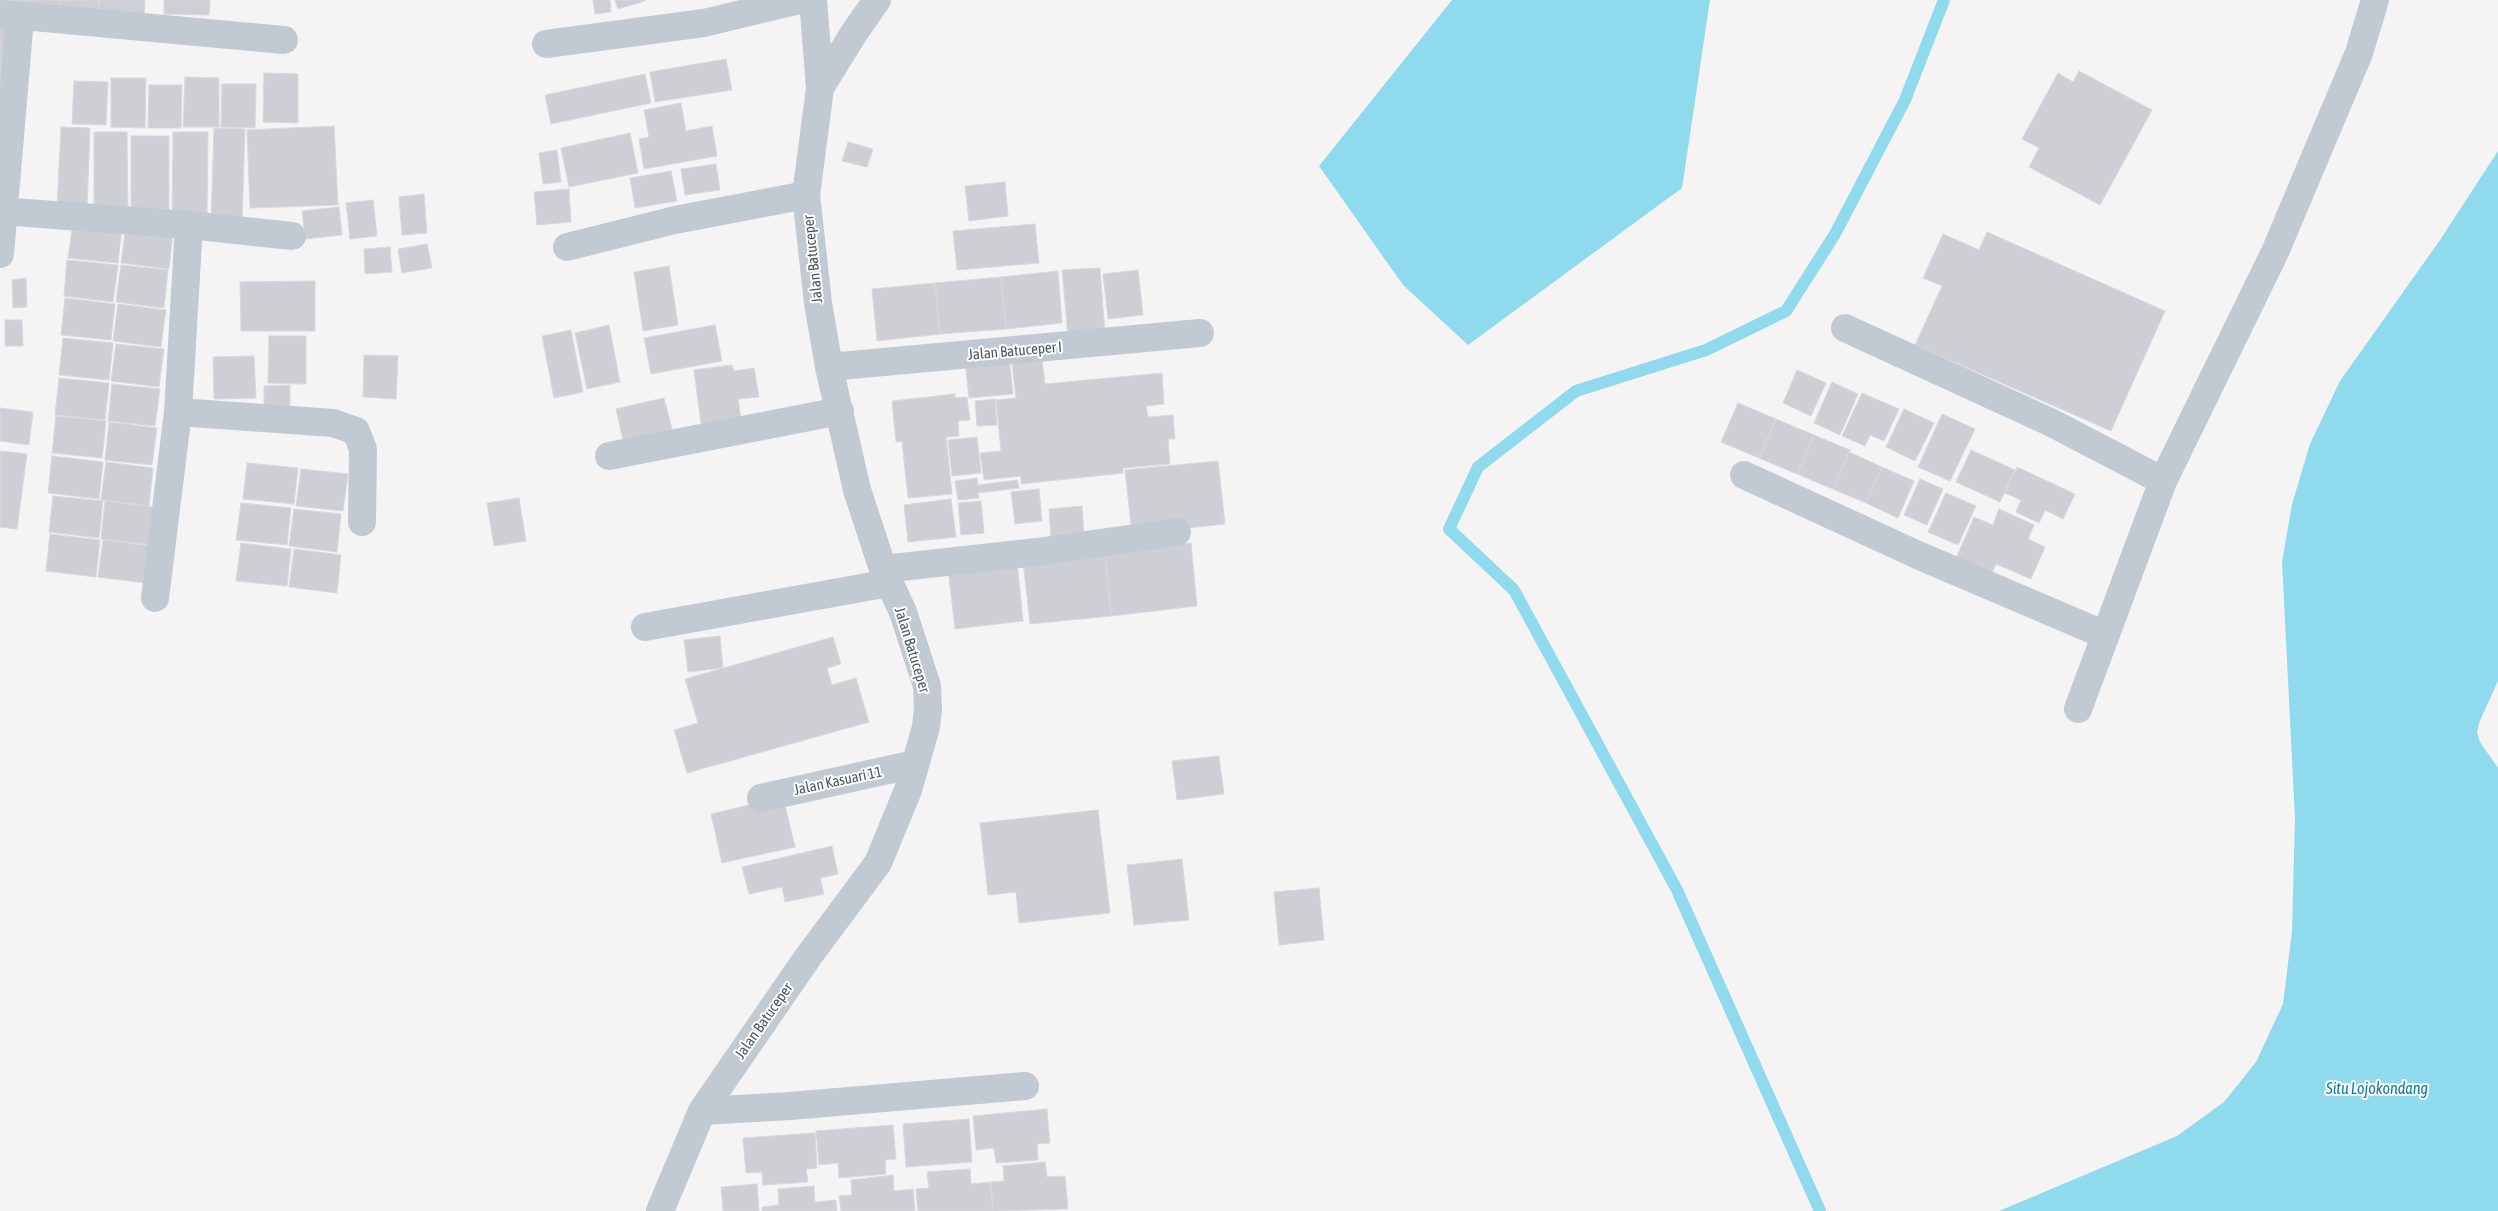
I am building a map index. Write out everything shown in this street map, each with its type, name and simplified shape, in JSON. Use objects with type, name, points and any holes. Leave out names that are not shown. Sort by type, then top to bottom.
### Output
[{"type":"street","points":[[546,44],[704,23],[800,0]]},
{"type":"street","points":[[813,0],[820,88]]},
{"type":"street","points":[[820,88],[877,0]]},
{"type":"street","points":[[2078,709],[2163,481],[2275,252],[2359,52],[2375,0]]},
{"type":"street","points":[[0,254],[10,16],[284,40]]},
{"type":"street","name":"Jalan Batuceper","points":[[660,1211],[702,1111],[808,957],[878,862],[908,790],[926,726],[927,686],[903,612],[886,576],[857,490],[829,367],[818,303],[806,195],[820,88]]},
{"type":"street","points":[[567,247],[676,220],[806,195]]},
{"type":"street","points":[[2,212],[189,225],[292,236]]},
{"type":"street","points":[[155,598],[178,412],[189,225]]},
{"type":"street","points":[[1845,328],[2052,423],[2163,481]]},
{"type":"street","name":"Jalan Batuceper I","points":[[829,367],[1200,334]]},
{"type":"street","points":[[610,456],[840,411]]},
{"type":"street","points":[[178,412],[333,423],[356,431],[363,449],[362,522]]},
{"type":"street","points":[[1744,475],[1920,556],[2105,635]]},
{"type":"street","points":[[645,627],[886,576],[1177,532]]},
{"type":"street","name":"Jalan Kasuari 11","points":[[761,798],[915,764]]},
{"type":"street","points":[[702,1111],[790,1106],[1024,1086]]},
{"type":"water","points":[[1452,0],[1710,0],[1682,188],[1468,345],[1403,285],[1319,166]]},
{"type":"water","name":"Situ Lojokondang","points":[[2498,151],[2498,681],[2479,723],[2477,733],[2480,742],[2498,768],[2498,1211],[1999,1211],[2177,1136],[2224,1102],[2256,1062],[2283,1004],[2292,931],[2295,818],[2282,562],[2292,504],[2310,444],[2340,381],[2440,240]]},
{"type":"building","points":[[0,0],[27,0],[27,9],[0,7]]},
{"type":"building","points":[[27,0],[60,0],[58,12],[27,9]]},
{"type":"building","points":[[60,0],[99,0],[98,15],[58,12]]},
{"type":"building","points":[[99,0],[145,0],[144,19],[98,15]]},
{"type":"building","points":[[164,0],[210,0],[209,15],[164,14]]},
{"type":"building","points":[[593,0],[610,0],[611,12],[595,14]]},
{"type":"building","points":[[615,0],[645,0],[645,1],[618,9]]},
{"type":"building","points":[[0,26],[9,26],[0,127]]},
{"type":"building","points":[[726,59],[732,90],[655,102],[650,72]]},
{"type":"building","points":[[2079,71],[2152,110],[2100,205],[2029,167],[2039,148],[2022,139],[2058,73],[2073,82]]},
{"type":"building","points":[[264,73],[298,74],[298,123],[263,122]]},
{"type":"building","points":[[645,74],[651,103],[551,124],[545,95]]},
{"type":"building","points":[[185,77],[219,78],[219,127],[183,127]]},
{"type":"building","points":[[111,78],[146,78],[145,128],[111,127]]},
{"type":"building","points":[[74,81],[108,82],[106,125],[72,124]]},
{"type":"building","points":[[222,84],[256,84],[255,128],[221,127]]},
{"type":"building","points":[[149,85],[182,85],[181,128],[148,128]]},
{"type":"building","points":[[681,103],[686,131],[712,126],[717,156],[644,169],[639,139],[649,137],[644,110]]},
{"type":"building","points":[[334,126],[338,205],[250,208],[247,130]]},
{"type":"building","points":[[61,127],[90,128],[87,208],[57,207]]},
{"type":"building","points":[[214,128],[245,129],[242,225],[211,224]]},
{"type":"building","points":[[94,132],[127,132],[128,216],[94,216]]},
{"type":"building","points":[[173,132],[208,132],[207,219],[172,218]]},
{"type":"building","points":[[630,133],[638,173],[569,187],[561,148]]},
{"type":"building","points":[[131,136],[169,136],[169,217],[131,216]]},
{"type":"building","points":[[848,142],[873,149],[867,167],[842,161]]},
{"type":"building","points":[[557,150],[561,182],[543,184],[539,153]]},
{"type":"building","points":[[716,164],[720,190],[685,195],[681,169]]},
{"type":"building","points":[[671,171],[677,201],[635,208],[630,178]]},
{"type":"building","points":[[1005,182],[1008,216],[969,221],[965,186]]},
{"type":"building","points":[[569,189],[571,222],[537,225],[534,192]]},
{"type":"building","points":[[424,194],[427,233],[402,235],[399,197]]},
{"type":"building","points":[[373,200],[377,236],[350,239],[346,203]]},
{"type":"building","points":[[339,207],[342,235],[305,239],[302,211]]},
{"type":"building","points":[[73,222],[122,227],[118,263],[68,258]]},
{"type":"building","points":[[1035,224],[1039,263],[957,270],[953,231]]},
{"type":"building","points":[[126,226],[173,232],[169,269],[121,263]]},
{"type":"building","points":[[1987,232],[2165,311],[2111,431],[1915,345],[1942,286],[1923,278],[1943,234],[1979,250]]},
{"type":"building","points":[[427,244],[432,268],[402,273],[398,249]]},
{"type":"building","points":[[390,247],[392,272],[365,274],[364,249]]},
{"type":"building","points":[[67,260],[118,265],[113,302],[64,296]]},
{"type":"building","points":[[121,265],[168,270],[164,308],[116,302]]},
{"type":"building","points":[[669,266],[678,325],[643,331],[634,272]]},
{"type":"building","points":[[1100,268],[1105,334],[1068,337],[1062,270]]},
{"type":"building","points":[[1138,270],[1143,315],[1108,319],[1103,274]]},
{"type":"building","points":[[1058,271],[1062,323],[1006,329],[1001,277]]},
{"type":"building","points":[[1001,277],[1006,329],[940,334],[935,283]]},
{"type":"building","points":[[26,278],[27,307],[13,308],[12,280]]},
{"type":"building","points":[[315,281],[315,331],[241,331],[240,282]]},
{"type":"building","points":[[935,283],[940,334],[877,341],[872,289]]},
{"type":"building","points":[[65,298],[115,304],[111,340],[61,335]]},
{"type":"building","points":[[118,304],[166,310],[161,347],[113,341]]},
{"type":"building","points":[[5,320],[22,320],[23,346],[5,346]]},
{"type":"building","points":[[609,325],[620,382],[587,389],[575,333]]},
{"type":"building","points":[[715,325],[722,361],[651,374],[644,338]]},
{"type":"building","points":[[571,330],[583,392],[554,398],[542,336]]},
{"type":"building","points":[[269,336],[306,336],[306,384],[268,383]]},
{"type":"building","points":[[63,338],[113,343],[109,380],[59,375]]},
{"type":"building","points":[[116,344],[164,349],[159,387],[111,381]]},
{"type":"building","points":[[364,355],[398,356],[396,399],[363,397]]},
{"type":"building","points":[[254,356],[256,398],[214,399],[213,357]]},
{"type":"building","points":[[1009,357],[1013,394],[969,398],[965,361]]},
{"type":"building","points":[[1042,359],[1045,384],[1162,373],[1164,404],[1146,406],[1148,417],[1173,415],[1175,439],[1168,439],[1170,464],[1123,468],[1123,473],[1021,484],[1021,476],[984,480],[980,453],[1001,451],[996,400],[1016,398],[1012,362]]},
{"type":"building","points":[[732,365],[734,371],[754,368],[759,397],[738,399],[741,419],[701,424],[694,370]]},
{"type":"building","points":[[1797,370],[1826,383],[1811,416],[1783,403]]},
{"type":"building","points":[[59,378],[109,383],[105,420],[55,415]]},
{"type":"building","points":[[1832,382],[1858,394],[1840,435],[1814,423]]},
{"type":"building","points":[[112,384],[160,389],[155,426],[108,421]]},
{"type":"building","points":[[290,385],[290,409],[264,410],[264,386]]},
{"type":"building","points":[[1862,393],[1899,409],[1884,441],[1870,435],[1865,446],[1842,436]]},
{"type":"building","points":[[955,394],[955,398],[967,397],[970,420],[958,421],[959,436],[946,437],[952,494],[908,498],[902,441],[896,442],[892,401]]},
{"type":"building","points":[[664,398],[673,433],[624,444],[616,409]]},
{"type":"building","points":[[995,399],[997,425],[977,426],[975,401]]},
{"type":"building","points":[[1738,403],[1776,419],[1759,458],[1721,442]]},
{"type":"building","points":[[0,408],[33,412],[29,445],[0,441]]},
{"type":"building","points":[[1904,409],[1934,423],[1915,461],[1886,447]]},
{"type":"building","points":[[1942,414],[1975,429],[1950,481],[1918,467]]},
{"type":"building","points":[[56,416],[106,421],[102,458],[52,453]]},
{"type":"building","points":[[1776,419],[1814,435],[1797,474],[1759,458]]},
{"type":"building","points":[[109,422],[157,428],[152,465],[105,460]]},
{"type":"building","points":[[1814,435],[1850,450],[1833,489],[1797,474]]},
{"type":"building","points":[[977,437],[981,473],[952,476],[948,440]]},
{"type":"building","points":[[1971,450],[2015,470],[2000,502],[1956,482]]},
{"type":"building","points":[[0,451],[27,454],[17,529],[0,527]]},
{"type":"building","points":[[1849,452],[1882,467],[1866,503],[1833,489]]},
{"type":"building","points":[[52,456],[103,462],[99,499],[48,493]]},
{"type":"building","points":[[1218,461],[1225,524],[1132,534],[1125,470]]},
{"type":"building","points":[[106,462],[153,468],[149,506],[101,500]]},
{"type":"building","points":[[247,463],[298,468],[294,504],[243,499]]},
{"type":"building","points":[[1882,467],[1914,481],[1898,518],[1866,503]]},
{"type":"building","points":[[2017,467],[2075,494],[2063,519],[2045,510],[2039,523],[2016,512],[2021,500],[2005,493]]},
{"type":"building","points":[[301,469],[348,474],[343,511],[296,506]]},
{"type":"building","points":[[977,478],[978,485],[1017,480],[1019,488],[978,493],[979,498],[958,500],[955,481]]},
{"type":"building","points":[[1920,479],[1943,489],[1927,525],[1904,515]]},
{"type":"building","points":[[1039,489],[1042,521],[1015,524],[1011,492]]},
{"type":"building","points":[[1946,493],[1976,506],[1958,545],[1928,532]]},
{"type":"building","points":[[53,496],[103,501],[99,538],[49,532]]},
{"type":"building","points":[[519,498],[526,541],[494,546],[487,503]]},
{"type":"building","points":[[951,499],[956,537],[908,542],[904,505]]},
{"type":"building","points":[[105,501],[153,507],[149,545],[101,539]]},
{"type":"building","points":[[981,501],[984,533],[961,535],[958,503]]},
{"type":"building","points":[[241,503],[291,508],[287,545],[236,540]]},
{"type":"building","points":[[1082,506],[1084,535],[1051,538],[1049,509]]},
{"type":"building","points":[[294,509],[341,514],[337,552],[289,546]]},
{"type":"building","points":[[1999,509],[2034,525],[2028,539],[2045,547],[2031,579],[1996,564],[1990,578],[1954,563],[1974,517],[1993,525]]},
{"type":"building","points":[[50,534],[100,540],[96,577],[46,571]]},
{"type":"building","points":[[103,540],[150,546],[146,583],[98,577]]},
{"type":"building","points":[[241,543],[291,549],[287,586],[236,581]]},
{"type":"building","points":[[1191,543],[1197,606],[1111,616],[1105,552]]},
{"type":"building","points":[[294,549],[341,555],[337,593],[289,587]]},
{"type":"building","points":[[1105,552],[1111,616],[1030,624],[1023,561]]},
{"type":"building","points":[[1017,562],[1023,621],[955,629],[948,569]]},
{"type":"building","points":[[720,636],[723,668],[688,672],[684,640]]},
{"type":"building","points":[[833,637],[841,664],[827,668],[832,685],[856,678],[869,722],[687,773],[674,730],[698,723],[685,679]]},
{"type":"building","points":[[1219,756],[1224,794],[1177,800],[1172,761]]},
{"type":"building","points":[[783,797],[795,847],[722,863],[711,814]]},
{"type":"building","points":[[1098,810],[1110,913],[1019,923],[1016,892],[988,895],[980,823]]},
{"type":"building","points":[[832,846],[838,874],[820,878],[824,894],[785,902],[782,887],[749,894],[742,867]]},
{"type":"building","points":[[1182,859],[1189,920],[1134,925],[1127,865]]},
{"type":"building","points":[[1319,888],[1324,940],[1279,945],[1274,892]]},
{"type":"building","points":[[1047,1109],[1050,1143],[1037,1144],[1038,1160],[996,1163],[994,1148],[976,1150],[973,1116]]},
{"type":"building","points":[[969,1119],[972,1162],[906,1167],[903,1124]]},
{"type":"building","points":[[893,1125],[896,1159],[885,1160],[886,1174],[839,1178],[838,1163],[819,1165],[816,1131]]},
{"type":"building","points":[[815,1133],[817,1168],[806,1169],[808,1182],[763,1185],[762,1172],[746,1173],[743,1138]]},
{"type":"building","points":[[1045,1162],[1047,1177],[1065,1176],[1068,1209],[993,1211],[991,1182],[1004,1181],[1003,1166]]},
{"type":"building","points":[[970,1169],[971,1184],[990,1182],[993,1211],[918,1211],[916,1189],[929,1188],[927,1172]]},
{"type":"building","points":[[893,1175],[894,1191],[913,1189],[915,1211],[841,1211],[839,1196],[852,1195],[851,1180]]},
{"type":"building","points":[[757,1184],[759,1211],[723,1211],[721,1187]]},
{"type":"building","points":[[814,1186],[815,1202],[836,1200],[837,1211],[762,1211],[762,1207],[779,1205],[778,1189]]},
{"type":"waterway","points":[[1820,1211],[1677,890],[1514,590],[1449,529],[1478,467],[1576,391],[1706,350],[1786,311],[1835,234],[1905,100],[1944,0]]}]
